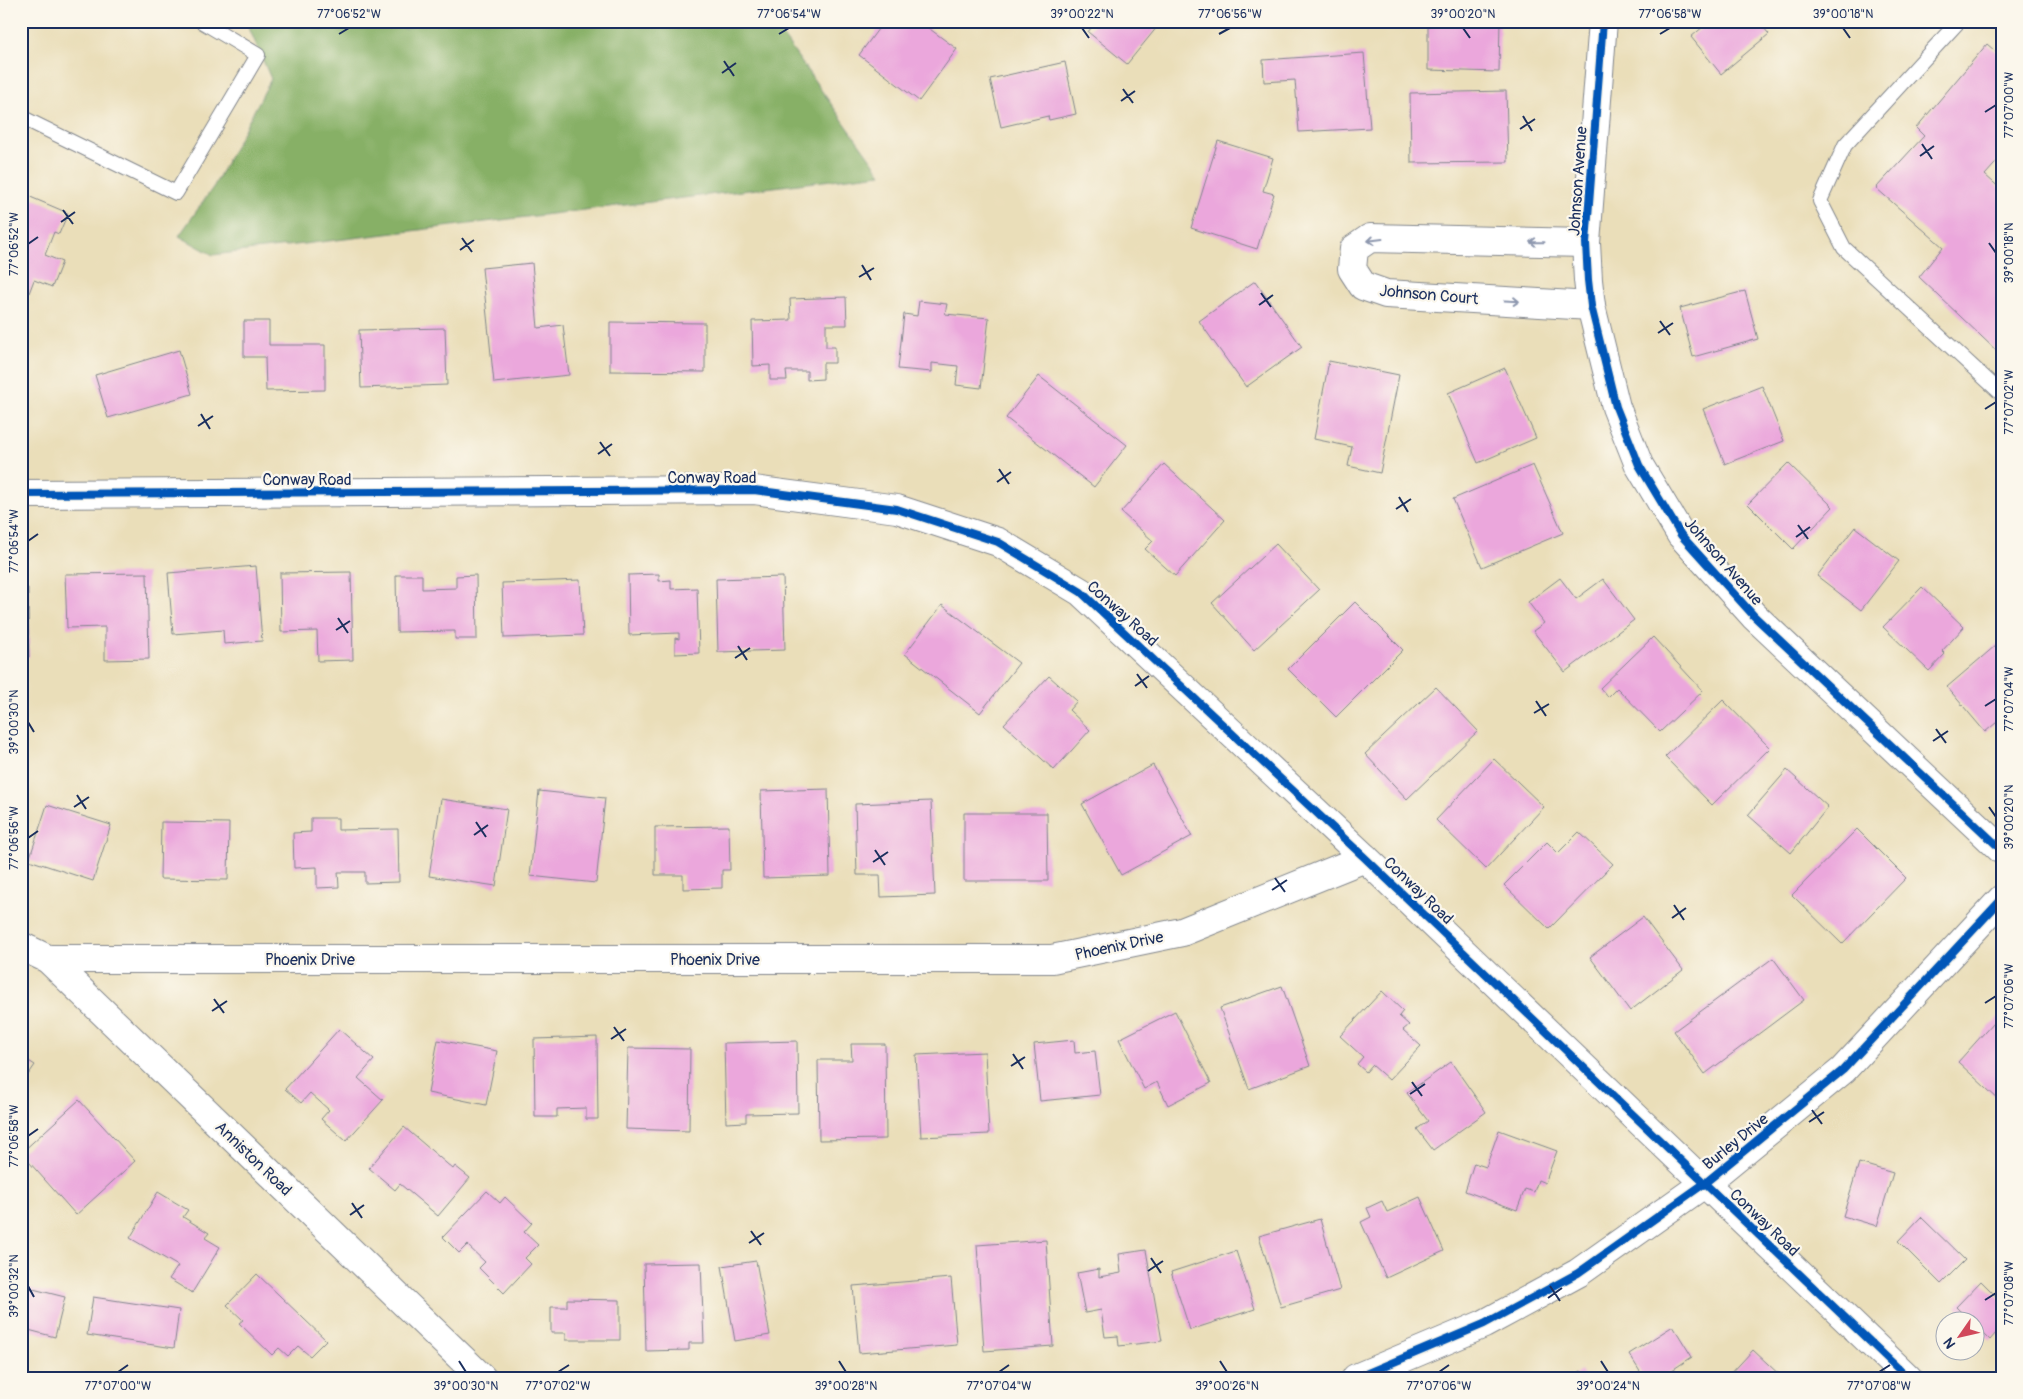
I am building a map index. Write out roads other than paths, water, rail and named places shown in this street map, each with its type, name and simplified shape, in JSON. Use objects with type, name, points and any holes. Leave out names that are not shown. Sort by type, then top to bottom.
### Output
[{"type":"street","name":"Johnson Avenue","points":[[1603,21],[1586,243],[1591,306],[1616,407],[1639,465],[1680,535],[1754,616],[2002,850]]},
{"type":"street","name":"Johnson Court","points":[[1586,243],[1370,238],[1354,249],[1352,269],[1363,286],[1386,294],[1591,306]]},
{"type":"street","name":"Conway Road","points":[[21,494],[754,490],[897,508],[998,542],[1081,592],[1365,858],[1908,1378]]},
{"type":"street","name":"Phoenix Drive","points":[[48,959],[1052,959],[1182,932],[1365,858]]},
{"type":"street","name":"Burley Drive","points":[[1356,1378],[1484,1324],[1578,1273],[1705,1183],[1843,1070],[2002,899]]},
{"type":"street","name":"Anniston Road","points":[[21,946],[48,959],[482,1378]]},
{"type":"lane","points":[[21,117],[176,193],[258,55],[202,21]]},
{"type":"lane","points":[[1959,21],[1845,145],[1820,201],[1844,248],[2002,394]]}]
